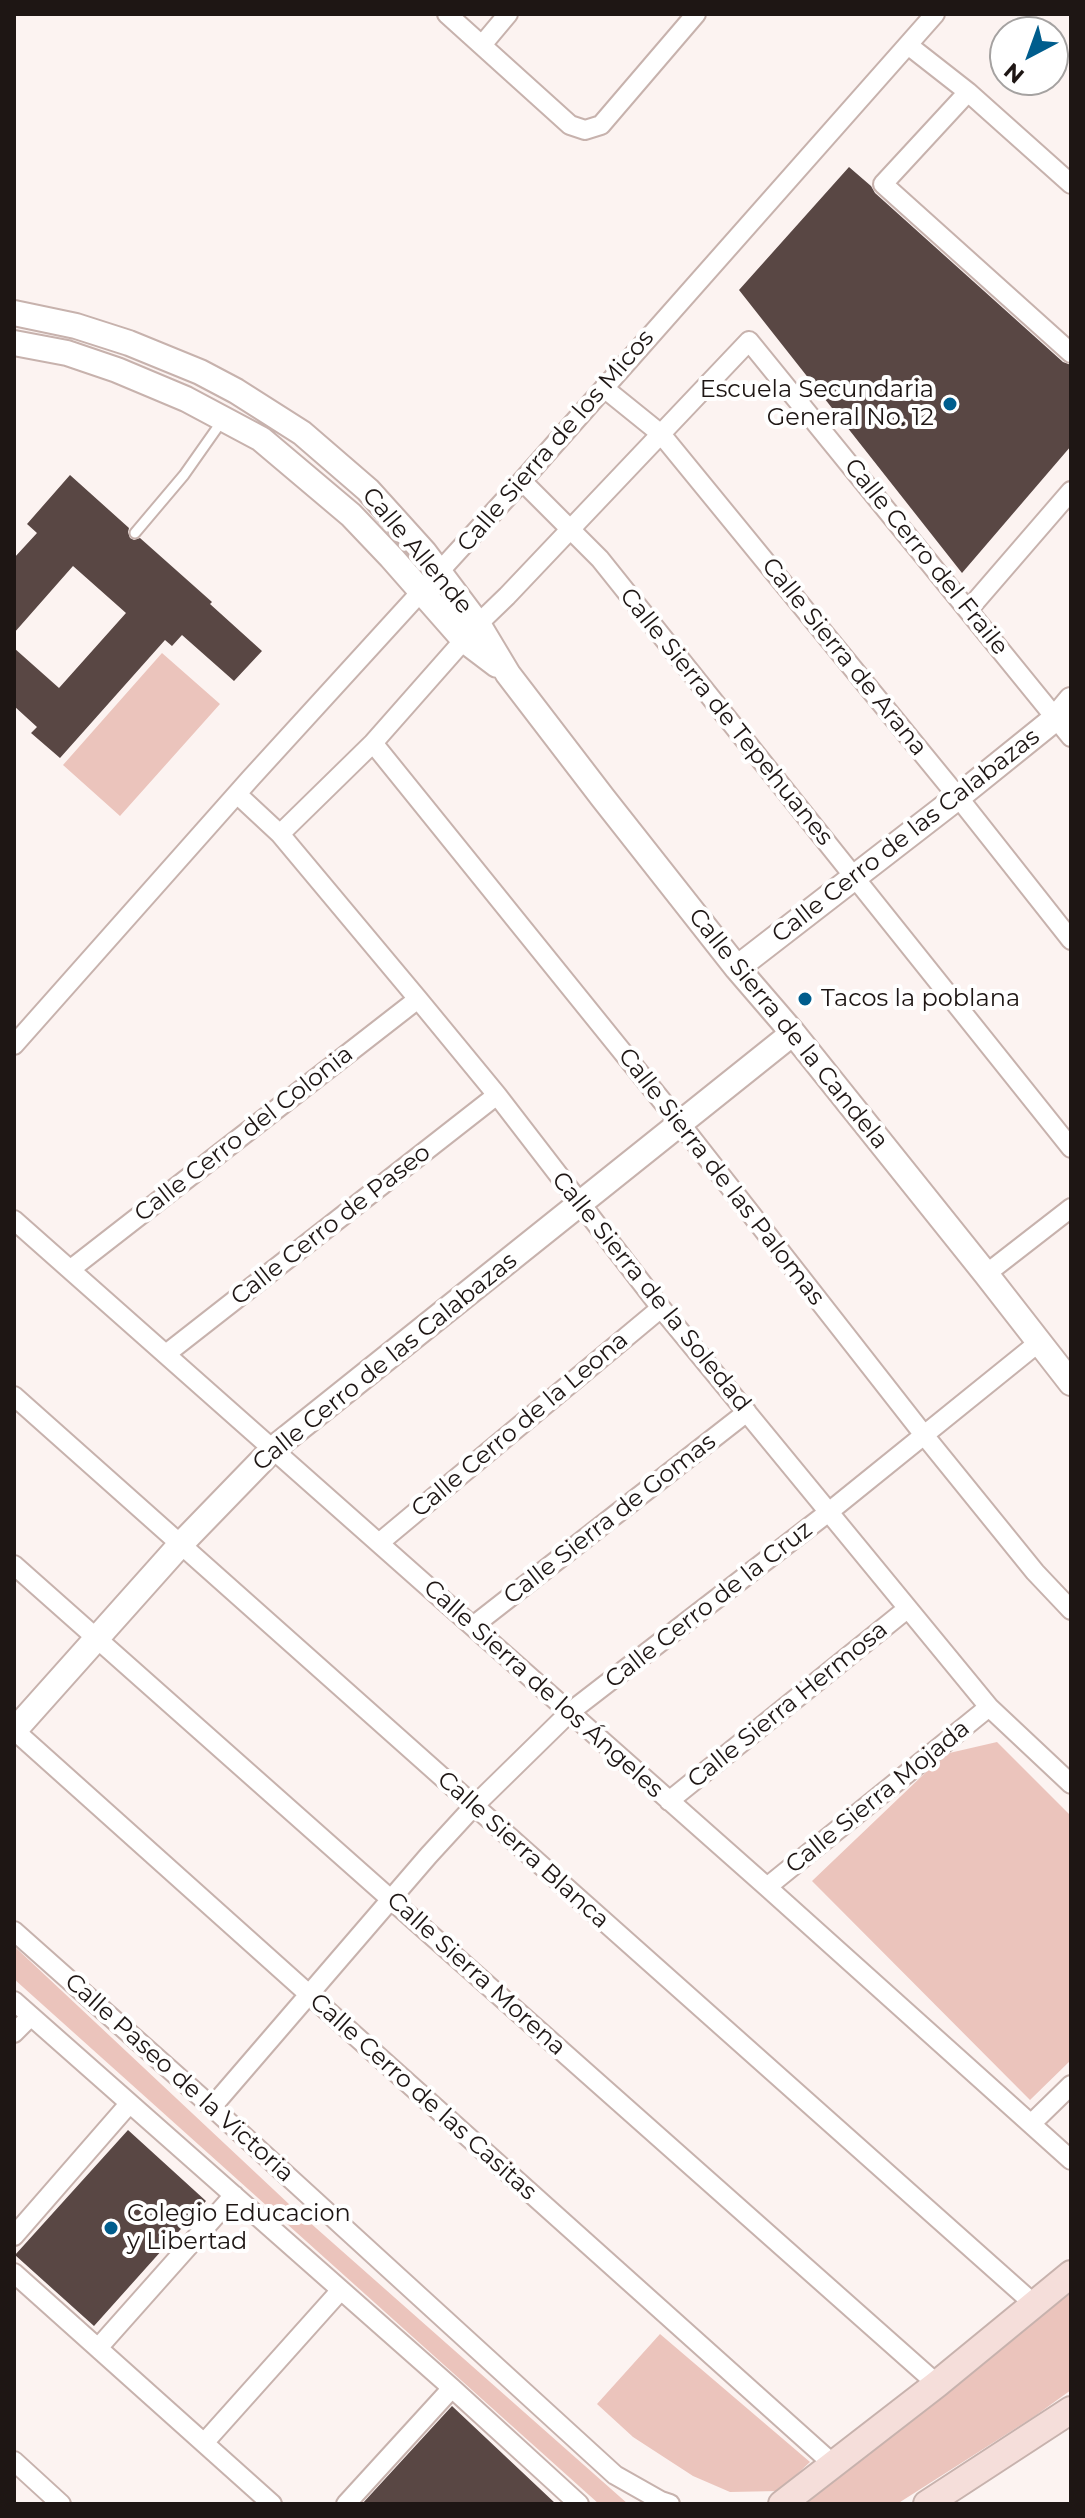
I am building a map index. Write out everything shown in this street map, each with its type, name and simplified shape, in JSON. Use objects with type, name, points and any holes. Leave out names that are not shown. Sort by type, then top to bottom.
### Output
[{"type":"main road","points":[[782,2504],[937,2384],[1071,2274]]},
{"type":"main road","points":[[927,2504],[1071,2410]]},
{"type":"street","points":[[447,14],[570,125],[585,130],[601,125],[696,14]]},
{"type":"street","points":[[482,45],[508,14]]},
{"type":"street","name":"Calle Sierra de los Micos","points":[[14,1045],[522,481],[935,14]]},
{"type":"street","points":[[908,45],[968,92],[1071,184]]},
{"type":"street","points":[[968,92],[883,184],[1071,353]]},
{"type":"street","name":"Calle Allende","points":[[14,313],[76,326],[129,343],[200,372],[277,416],[336,460],[401,525],[440,572],[471,632]]},
{"type":"street","name":"Calle Cerro del Fraile","points":[[661,434],[749,341],[969,609],[1066,718]]},
{"type":"street","name":"Calle Allende","points":[[14,343],[67,353],[117,370],[186,399],[261,439],[351,515],[421,592],[471,632]]},
{"type":"street","name":"Calle Sierra de Arana","points":[[604,388],[661,434],[1071,940]]},
{"type":"street","points":[[261,439],[277,416]]},
{"type":"street","points":[[280,834],[373,743],[471,632],[661,434]]},
{"type":"street","name":"Calle Sierra de Tepehuanes","points":[[522,481],[600,559],[1071,1148]]},
{"type":"street","points":[[969,609],[1071,491]]},
{"type":"street","name":"Calle Sierra de la Candela","points":[[471,632],[508,674],[737,968],[793,1033],[1071,1383]]},
{"type":"street","name":"Calle Cerro de las Calabazas","points":[[737,968],[958,797],[1066,718]]},
{"type":"street","name":"Calle Sierra de las Palomas","points":[[373,743],[679,1122],[924,1435],[1035,1572],[1071,1610]]},
{"type":"street","name":"Calle Sierra de la Soledad","points":[[237,794],[280,834],[418,999],[497,1095],[661,1308],[989,1707],[1071,1784]]},
{"type":"street","name":"Calle Cerro del Colonia","points":[[71,1269],[418,999]]},
{"type":"street","name":"Calle Cerro de las Calabazas","points":[[14,1731],[180,1545],[273,1449],[793,1033]]},
{"type":"street","name":"Calle Cerro de Paseo","points":[[166,1354],[497,1095]]},
{"type":"street","points":[[986,1274],[1071,1208]]},
{"type":"street","name":"Calle Sierra de los Ángeles","points":[[14,1220],[1071,2160]]},
{"type":"street","name":"Calle Cerro de la Leona","points":[[379,1543],[661,1308]]},
{"type":"street","name":"Calle Cerro de la Cruz","points":[[212,2107],[474,1806],[570,1712],[830,1511],[1038,1343]]},
{"type":"street","name":"Calle Sierra Blanca","points":[[14,1396],[1034,2304]]},
{"type":"street","name":"Calle Sierra de Gomas","points":[[473,1626],[747,1412]]},
{"type":"street","name":"Calle Sierra Morena","points":[[14,1565],[937,2384]]},
{"type":"street","name":"Calle Sierra Hermosa","points":[[669,1801],[907,1609]]},
{"type":"street","name":"Calle Sierra Mojada","points":[[767,1887],[989,1707]]},
{"type":"street","name":"Calle Cerro de las Casitas","points":[[14,1731],[833,2464]]},
{"type":"street","name":"Calle Paseo de la Victoria","points":[[14,1931],[615,2475],[670,2504]]},
{"type":"street","name":"Calle Paseo de la Victoria","points":[[14,2001],[579,2504]]},
{"type":"street","points":[[14,2033],[31,2016]]},
{"type":"street","points":[[1031,2124],[1071,2085]]},
{"type":"street","points":[[14,2236],[129,2104]]},
{"type":"street","points":[[98,2348],[234,2195]]},
{"type":"street","points":[[14,2273],[272,2504]]},
{"type":"street","points":[[204,2443],[340,2291]]},
{"type":"street","points":[[346,2504],[452,2388]]},
{"type":"street","points":[[14,2461],[61,2504]]},
{"type":"lane","points":[[135,533],[184,475],[224,418]]},
{"type":"shaded area","points":[[162,653],[220,704],[120,816],[63,765]]},
{"type":"shaded area","points":[[997,1742],[1071,1816],[1071,2060],[1030,2100],[812,1881],[945,1754]]},
{"type":"shaded area","points":[[14,1946],[290,2205],[628,2504],[599,2504],[14,1979]]},
{"type":"shaded area","points":[[1071,2287],[1071,2390],[897,2504],[801,2504]]},
{"type":"shaded area","points":[[660,2334],[810,2462],[779,2491],[730,2492],[693,2476],[633,2437],[597,2404]]},
{"type":"building","name":"Escuela Secundaria General No. 12","points":[[849,167],[1063,362],[1071,365],[1071,446],[962,573],[739,290]]},
{"type":"building","points":[[70,475],[129,528],[130,538],[140,538],[262,651],[234,681],[182,635],[172,646],[165,640],[60,758],[31,733],[37,727],[14,706],[14,648],[59,688],[126,613],[73,566],[14,633],[14,558],[37,533],[27,524]]},
{"type":"building","name":"Colegio Educacion y Libertad","points":[[128,2130],[206,2201],[94,2326],[15,2255]]},
{"type":"building","points":[[452,2406],[556,2504],[362,2504]]},
{"type":"place","name":"Escuela Secundaria General No. 12","points":[[950,404]]},
{"type":"place","name":"Tacos la poblana","points":[[805,999]]},
{"type":"place","name":"Colegio Educacion y Libertad","points":[[111,2228]]}]
